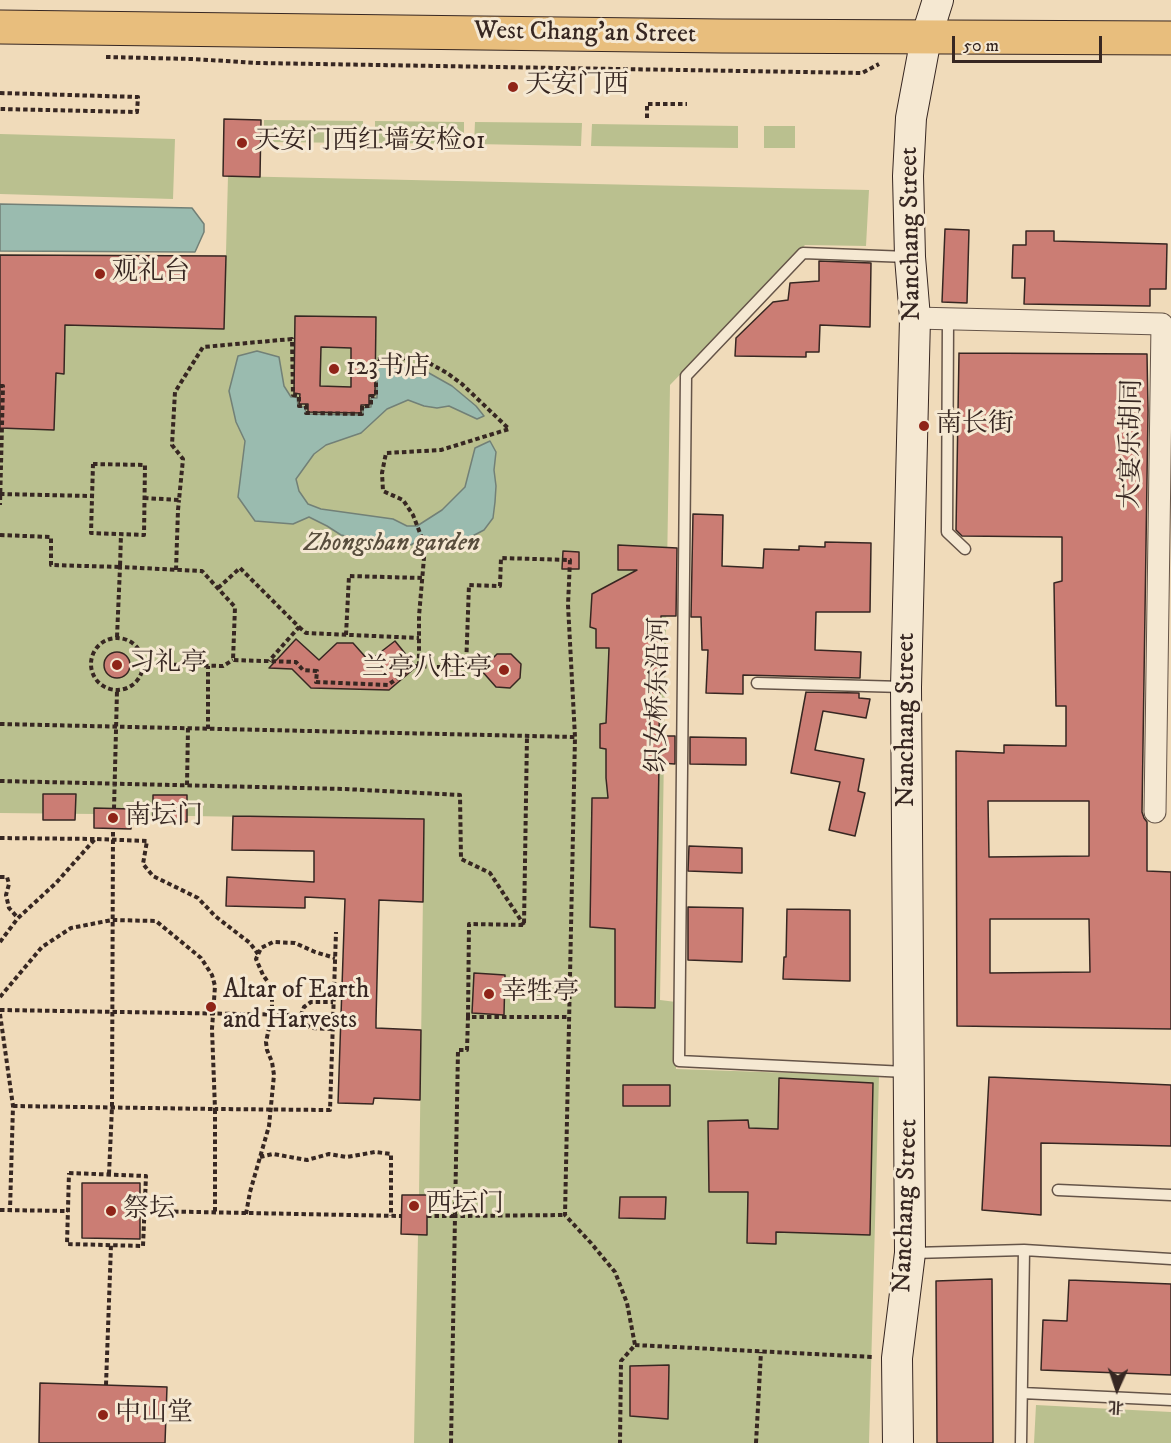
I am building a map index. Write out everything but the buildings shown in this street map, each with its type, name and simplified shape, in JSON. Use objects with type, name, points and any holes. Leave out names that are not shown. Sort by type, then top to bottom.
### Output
[{"type":"highway","name":"West Chang'an Street","points":[[0,27],[926,38],[1171,38]]},
{"type":"street","name":"Nanchang Street","points":[[898,1443],[897,1358],[910,1253],[906,687],[915,318],[910,257],[908,176],[911,118],[926,38],[938,0]]},
{"type":"street","name":"大宴乐胡同","points":[[915,318],[1162,324],[1155,812]]},
{"type":"lane","name":"织女桥东沿河","points":[[910,257],[803,253],[686,376],[679,1061],[910,1072]]},
{"type":"lane","points":[[948,319],[947,532],[965,549]]},
{"type":"lane","points":[[757,683],[906,687]]},
{"type":"lane","points":[[1058,1190],[1171,1195]]},
{"type":"lane","points":[[910,1253],[1024,1250],[1171,1259]]},
{"type":"lane","points":[[1021,1443],[1024,1250]]},
{"type":"lane","points":[[1022,1393],[1171,1401]]},
{"type":"path","points":[[102,57],[193,59],[269,64],[862,73],[880,63]]},
{"type":"path","points":[[0,93],[138,97],[136,112],[0,109]]},
{"type":"path","points":[[647,118],[647,104],[687,104]]},
{"type":"path","points":[[176,570],[183,459],[172,446],[175,392],[203,347],[292,339],[292,395],[299,396],[299,406],[306,406],[306,413],[362,414],[362,406],[370,406],[370,396],[376,396],[376,359],[420,358],[462,384],[509,429],[441,450],[386,453],[382,473],[384,491],[403,500],[414,515],[425,546],[419,616],[419,666]]},
{"type":"path","points":[[0,386],[3,386],[0,505]]},
{"type":"path","points":[[93,464],[145,465],[144,498],[144,535],[91,533],[93,464]]},
{"type":"path","points":[[0,494],[92,496]]},
{"type":"path","points":[[144,498],[179,500]]},
{"type":"path","points":[[117,637],[121,534]]},
{"type":"path","points":[[0,535],[51,537],[51,565],[202,571],[235,607],[233,660]]},
{"type":"path","points":[[144,664],[223,666],[233,660],[296,662],[303,670],[317,671],[316,682],[378,685],[388,685],[414,666],[466,668],[469,585],[500,586],[501,558],[570,560],[568,605],[575,737],[565,1215],[615,1272],[627,1303],[635,1345]]},
{"type":"path","points":[[218,588],[240,568],[306,633],[419,638]]},
{"type":"path","points":[[346,635],[349,576],[422,578]]},
{"type":"path","points":[[268,662],[299,627]]},
{"type":"path","points":[[117,637],[133,642],[144,664],[139,680],[133,686],[117,691],[100,684],[90,669],[90,660],[99,644],[117,637]]},
{"type":"path","points":[[208,666],[208,729]]},
{"type":"path","points":[[114,809],[117,691]]},
{"type":"path","points":[[0,724],[575,737]]},
{"type":"path","points":[[187,785],[188,728]]},
{"type":"path","points":[[524,925],[527,736]]},
{"type":"path","points":[[0,781],[345,789],[459,795],[461,859],[490,873],[524,925]]},
{"type":"path","points":[[109,1174],[112,1107],[113,829]]},
{"type":"path","points":[[0,838],[147,841],[143,864],[153,876],[198,898],[214,916],[250,943],[258,954]]},
{"type":"path","points":[[0,942],[18,918],[56,883],[95,840]]},
{"type":"path","points":[[0,877],[7,877],[9,884],[6,895],[9,909],[18,918]]},
{"type":"path","points":[[0,997],[42,947],[72,928],[112,920],[156,921],[201,958],[212,975],[215,986],[212,1029],[215,1213]]},
{"type":"path","points":[[451,1443],[458,1050],[467,1050],[469,924],[524,925]]},
{"type":"path","points":[[13,1106],[330,1110],[336,932]]},
{"type":"path","points":[[246,1214],[269,1126],[274,1075],[266,1042],[272,1014],[272,988],[256,959],[261,948],[273,942],[294,943],[335,958]]},
{"type":"path","points":[[332,1029],[311,1028],[304,1023],[301,1015],[307,1004],[316,1001],[333,1002]]},
{"type":"path","points":[[10,1210],[13,1106],[0,1012],[301,1015]]},
{"type":"path","points":[[468,1017],[569,1017]]},
{"type":"path","points":[[260,1157],[273,1154],[307,1160],[329,1154],[347,1157],[375,1152],[391,1154],[391,1216]]},
{"type":"path","points":[[69,1173],[146,1176],[143,1246],[67,1244],[68,1211],[69,1173]]},
{"type":"path","points":[[0,1210],[68,1211]]},
{"type":"path","points":[[144,1211],[402,1216]]},
{"type":"path","points":[[427,1216],[565,1215]]},
{"type":"path","points":[[106,1385],[111,1245]]},
{"type":"path","points":[[635,1345],[897,1358]]},
{"type":"path","points":[[620,1443],[621,1360],[635,1345]]},
{"type":"path","points":[[756,1443],[761,1352]]},
{"type":"green space","points":[[264,120],[363,121],[363,143],[264,142]]},
{"type":"green space","points":[[375,121],[464,122],[464,144],[375,143]]},
{"type":"green space","points":[[475,122],[582,123],[581,146],[474,144]]},
{"type":"green space","points":[[592,124],[738,126],[738,148],[591,146]]},
{"type":"green space","points":[[764,126],[795,126],[795,148],[764,148]]},
{"type":"green space","points":[[0,134],[175,139],[173,199],[0,194]]},
{"type":"green space","name":"Zhongshan garden","points":[[228,176],[869,190],[866,246],[805,245],[670,385],[660,1000],[676,1002],[676,1069],[879,1076],[869,1443],[414,1443],[418,1235],[427,1234],[427,1196],[419,1195],[424,820],[132,815],[132,810],[94,814],[0,813],[0,324],[224,329]]},
{"type":"green space","points":[[1036,1405],[1171,1412],[1171,1443],[1034,1443]]},
{"type":"water","points":[[0,204],[192,208],[204,224],[204,232],[195,252],[0,251]]},
{"type":"water","points":[[257,351],[279,357],[284,386],[291,397],[297,397],[298,407],[305,407],[306,414],[363,415],[363,408],[371,407],[371,398],[377,398],[377,366],[413,364],[452,386],[476,406],[484,416],[477,419],[449,406],[437,408],[408,400],[387,409],[361,433],[326,445],[314,454],[296,479],[299,491],[308,504],[321,509],[393,519],[407,526],[417,526],[442,510],[465,487],[475,448],[490,441],[496,452],[493,518],[484,530],[465,540],[421,539],[409,546],[378,543],[341,535],[309,517],[293,524],[255,521],[238,497],[245,441],[236,422],[229,391],[238,356]]},
{"type":"place","name":"天安门西","points":[[513,87]]},
{"type":"place","name":"天安门西红墙安检01","points":[[242,143]]},
{"type":"place","name":"观礼台","points":[[100,274]]},
{"type":"place","name":"123书店","points":[[334,369]]},
{"type":"place","name":"南长街","points":[[924,426]]},
{"type":"place","name":"习礼亭","points":[[117,665]]},
{"type":"place","name":"兰亭八柱亭","points":[[504,670]]},
{"type":"place","name":"南坛门","points":[[113,818]]},
{"type":"place","name":"幸牲亭","points":[[489,994]]},
{"type":"place","name":"Altar of Earth and Harvests","points":[[211,1007]]},
{"type":"place","name":"西坛门","points":[[414,1206]]},
{"type":"place","name":"祭坛","points":[[111,1211]]},
{"type":"place","name":"中山堂","points":[[103,1415]]}]
